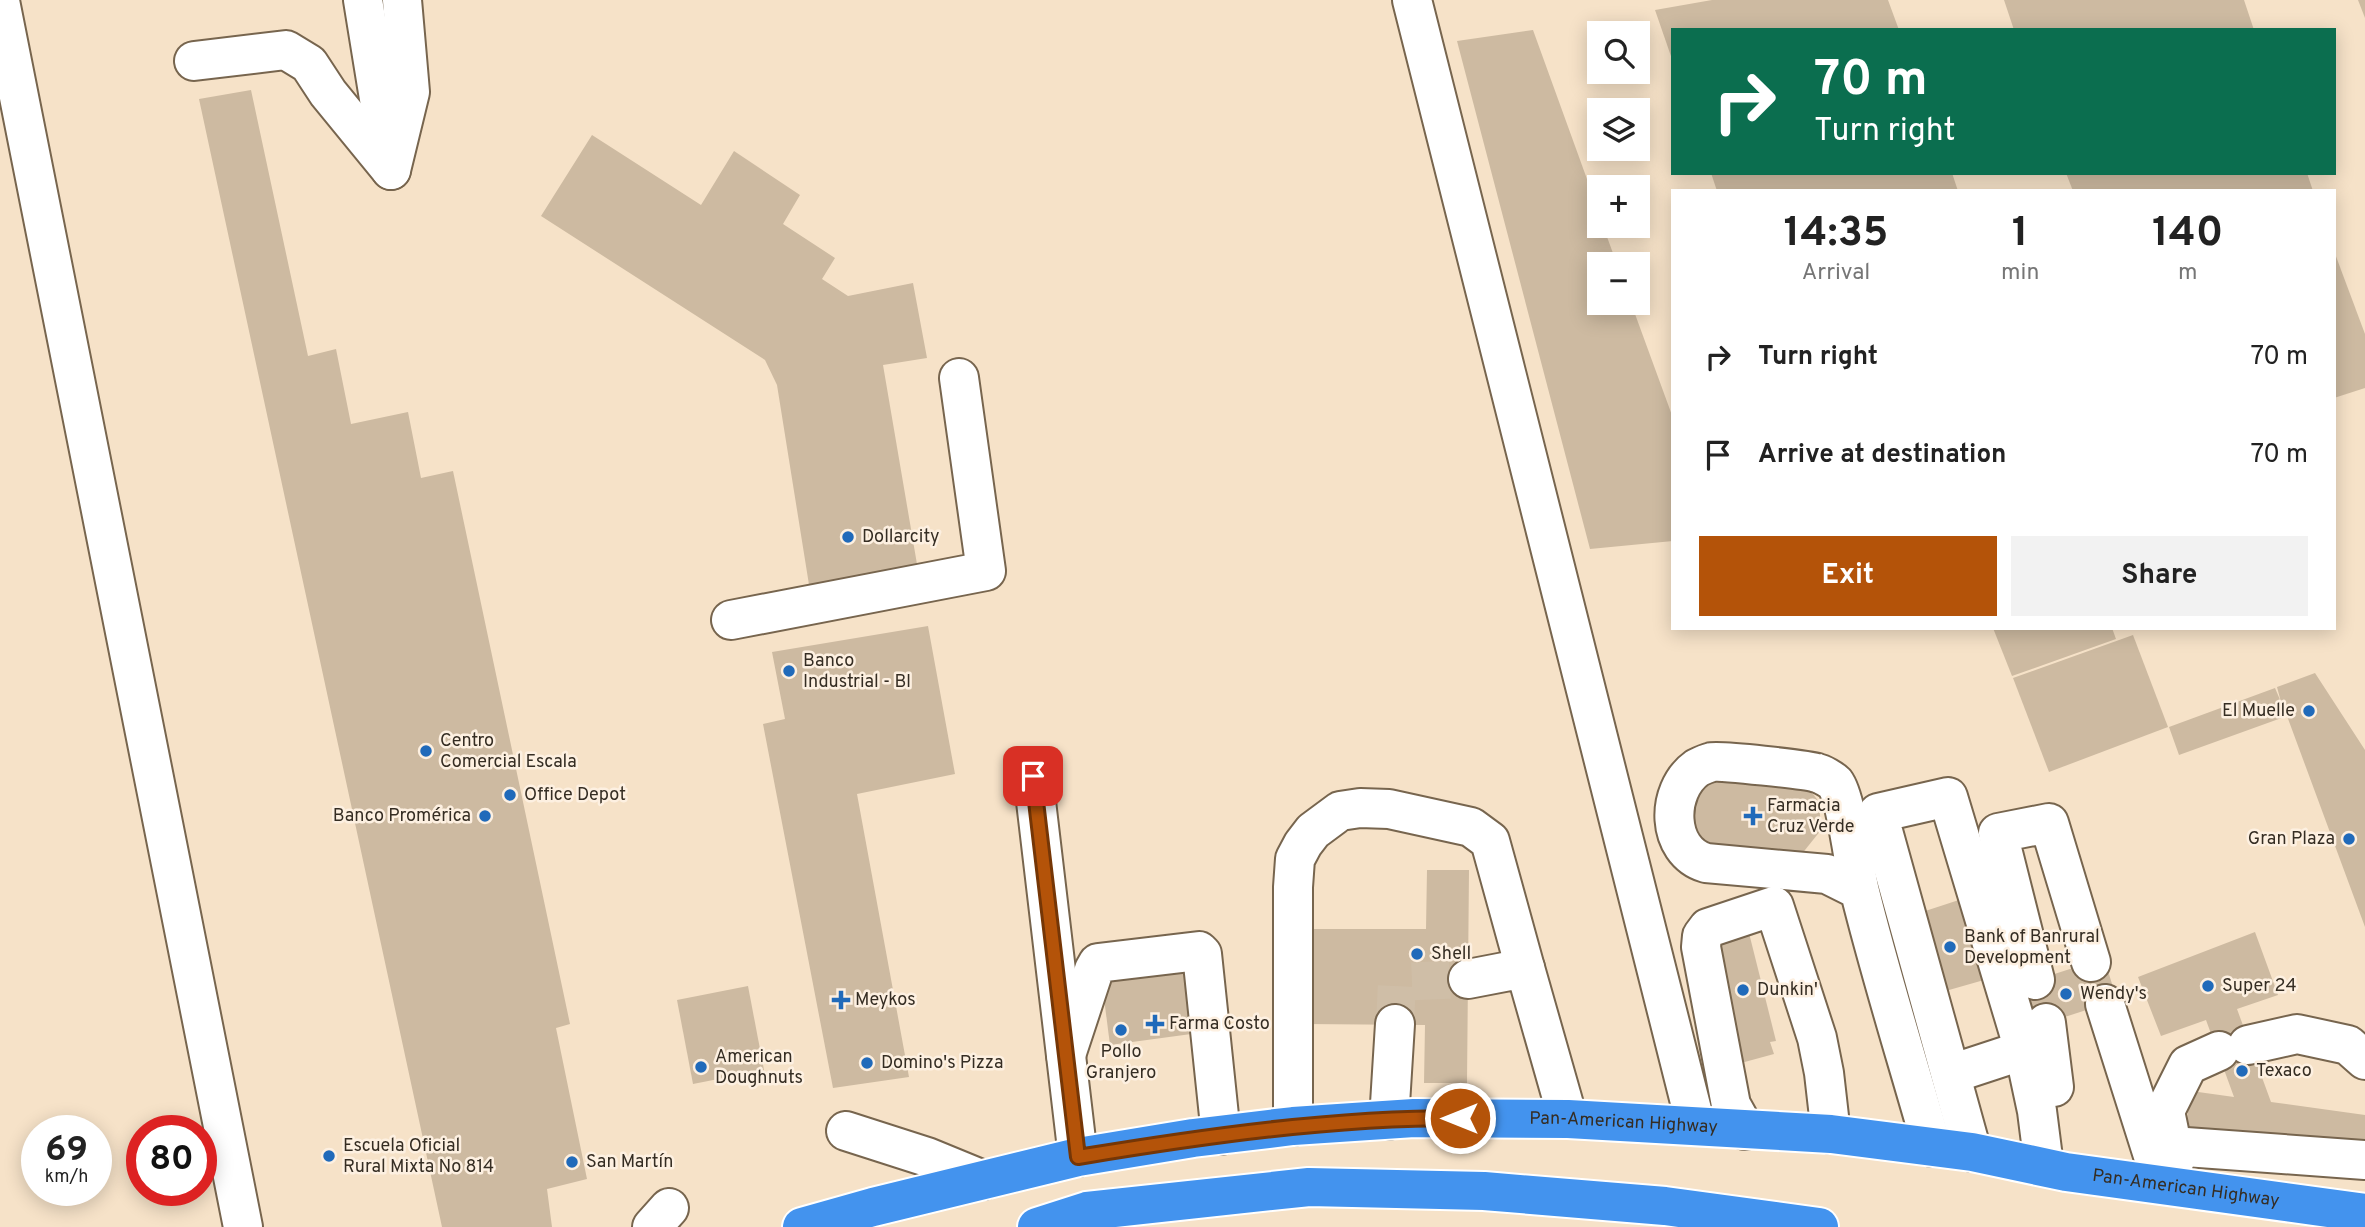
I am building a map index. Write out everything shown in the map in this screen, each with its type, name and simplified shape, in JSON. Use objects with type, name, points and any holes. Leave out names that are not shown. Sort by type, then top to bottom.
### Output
[{"type":"highway","name":"Pan-American Highway","points":[[802,1227],[1078,1157],[1293,1126],[1389,1120],[1568,1119],[1831,1134],[1972,1152],[2055,1169],[2365,1213]]},
{"type":"highway","points":[[1037,1227],[1087,1211],[1309,1187],[1498,1192],[1665,1206],[1819,1227]]},
{"type":"street","points":[[363,0],[391,170]]},
{"type":"street","points":[[391,170],[410,92],[402,0]]},
{"type":"street","points":[[1412,0],[1696,1126]]},
{"type":"street","points":[[0,1],[243,1227]]},
{"type":"street","points":[[194,61],[286,50],[309,64],[328,93],[391,170]]},
{"type":"street","points":[[731,620],[986,571],[959,379]]},
{"type":"street","points":[[1859,890],[1827,873],[1694,860],[1684,850],[1675,834],[1675,808],[1683,783],[1697,769],[1713,761],[1817,772],[1835,783],[1842,802],[1859,890],[1932,1147]]},
{"type":"street","points":[[1033,776],[1078,1157]]},
{"type":"street","points":[[1972,1152],[1878,813],[1948,797],[2035,1036],[2055,1169]]},
{"type":"street","points":[[1796,871],[1815,861],[1830,846],[1838,827],[1842,802]]},
{"type":"street","points":[[1293,1126],[1295,859],[1313,831],[1340,811],[1360,808],[1389,809],[1471,827],[1490,841],[1568,1119]]},
{"type":"street","points":[[2035,980],[1998,833],[2049,823],[2091,962]]},
{"type":"street","points":[[1625,847],[1675,834]]},
{"type":"street","points":[[1745,1130],[1731,1105],[1701,947],[1702,936],[1708,928],[1774,906],[1817,1038],[1831,1134]]},
{"type":"street","points":[[1066,1055],[1098,963],[1199,951],[1202,954],[1222,1135]]},
{"type":"street","points":[[1468,979],[1525,968]]},
{"type":"street","points":[[2105,1004],[2172,1185]]},
{"type":"street","points":[[1389,1120],[1395,1024]]},
{"type":"street","points":[[2172,1185],[2172,1146],[2165,1111],[2188,1066],[2233,1048],[2297,1034],[2348,1045],[2365,1060]]},
{"type":"street","points":[[1951,1074],[2035,1036]]},
{"type":"street","points":[[846,1131],[928,1157],[983,1180]]},
{"type":"street","points":[[2172,1146],[2365,1160]]},
{"type":"building","points":[[1712,0],[1888,0],[1898,28],[1671,28],[1671,56],[1655,10]]},
{"type":"building","points":[[2004,0],[2244,0],[2253,28],[2013,28]]},
{"type":"building","points":[[2358,0],[2365,0],[2365,18]]},
{"type":"building","points":[[1533,30],[1587,179],[1587,238],[1607,238],[1613,252],[1587,252],[1587,315],[1635,315],[1671,413],[1671,541],[1590,549],[1457,41]]},
{"type":"building","name":"Centro Comercial Escala","points":[[251,90],[308,356],[336,349],[351,424],[408,412],[421,478],[453,471],[570,1024],[556,1028],[587,1179],[547,1189],[552,1227],[442,1227],[199,99]]},
{"type":"building","points":[[592,135],[701,205],[734,151],[800,195],[783,224],[835,258],[822,279],[848,296],[913,283],[927,358],[883,365],[918,570],[810,591],[777,385],[765,360],[541,216]]},
{"type":"building","points":[[1712,175],[1953,175],[1957,189],[1716,189]]},
{"type":"building","points":[[2067,175],[2308,175],[2312,189],[2072,189]]},
{"type":"building","points":[[2336,256],[2365,334],[2365,388],[2336,397]]},
{"type":"building","points":[[928,626],[955,774],[857,794],[909,1077],[833,1088],[763,724],[785,719],[772,652]]},
{"type":"building","points":[[1994,630],[2113,630],[2116,639],[2012,676]]},
{"type":"building","points":[[2133,635],[2168,727],[2049,772],[2013,678]]},
{"type":"building","name":"Gran Plaza","points":[[2315,673],[2365,750],[2365,927],[2287,716],[2179,755],[2169,727],[2275,688],[2281,702],[2277,687]]},
{"type":"building","name":"Farmacia Cruz Verde","points":[[1707,775],[1805,783],[1819,802],[1821,830],[1801,855],[1704,851],[1686,832],[1686,795]]},
{"type":"building","name":"Shell","points":[[1427,870],[1469,870],[1467,1083],[1424,1083],[1425,1025],[1304,1024],[1305,929],[1426,929]]},
{"type":"building","name":"Bank of Banrural Development","points":[[1965,898],[1991,978],[1935,994],[1910,916]]},
{"type":"building","name":"Dunkin'","points":[[1748,929],[1776,1041],[1770,1042],[1774,1054],[1741,1063],[1710,939]]},
{"type":"building","points":[[2255,932],[2278,995],[2237,1009],[2271,1102],[2365,1115],[2365,1151],[2186,1126],[2191,1091],[2234,1097],[2206,1020],[2161,1036],[2138,977]]},
{"type":"building","points":[[1196,954],[1206,1032],[1110,1045],[1100,967]]},
{"type":"building","name":"Wendy's","points":[[2104,958],[2117,1000],[2028,1029],[2014,987]]},
{"type":"building","points":[[748,986],[764,1070],[693,1084],[677,1000]]},
{"type":"tunnel","points":[[1395,1024],[1397,982],[1468,979]]},
{"type":"place","name":"Dollarcity","points":[[848,537]]},
{"type":"place","name":"Banco Industrial - BI","points":[[789,671]]},
{"type":"place","name":"El Muelle","points":[[2309,711]]},
{"type":"place","name":"Centro Comercial Escala","points":[[426,751]]},
{"type":"place","name":"Office Depot","points":[[510,795]]},
{"type":"place","name":"Banco Promérica","points":[[485,816]]},
{"type":"place","name":"Farmacia Cruz Verde","points":[[1753,816]]},
{"type":"place","name":"Gran Plaza","points":[[2349,839]]},
{"type":"place","name":"Bank of Banrural Development","points":[[1950,947]]},
{"type":"place","name":"Shell","points":[[1417,954]]},
{"type":"place","name":"Super 24","points":[[2208,986]]},
{"type":"place","name":"Dunkin'","points":[[1743,990]]},
{"type":"place","name":"Wendy's","points":[[2066,994]]},
{"type":"place","name":"Meykos","points":[[841,1000]]},
{"type":"place","name":"Farma Costo","points":[[1155,1024]]},
{"type":"place","name":"Pollo Granjero","points":[[1121,1030]]},
{"type":"place","name":"Domino's Pizza","points":[[867,1063]]},
{"type":"place","name":"American Doughnuts","points":[[701,1067]]},
{"type":"place","name":"Texaco","points":[[2242,1071]]},
{"type":"place","name":"Escuela Oficial Rural Mixta No 814","points":[[329,1156]]},
{"type":"place","name":"San Martín","points":[[572,1162]]},
{"type":"route","points":[[1033,776],[1078,1157],[1193,1138],[1293,1126],[1414,1118],[1460,1118]]}]
